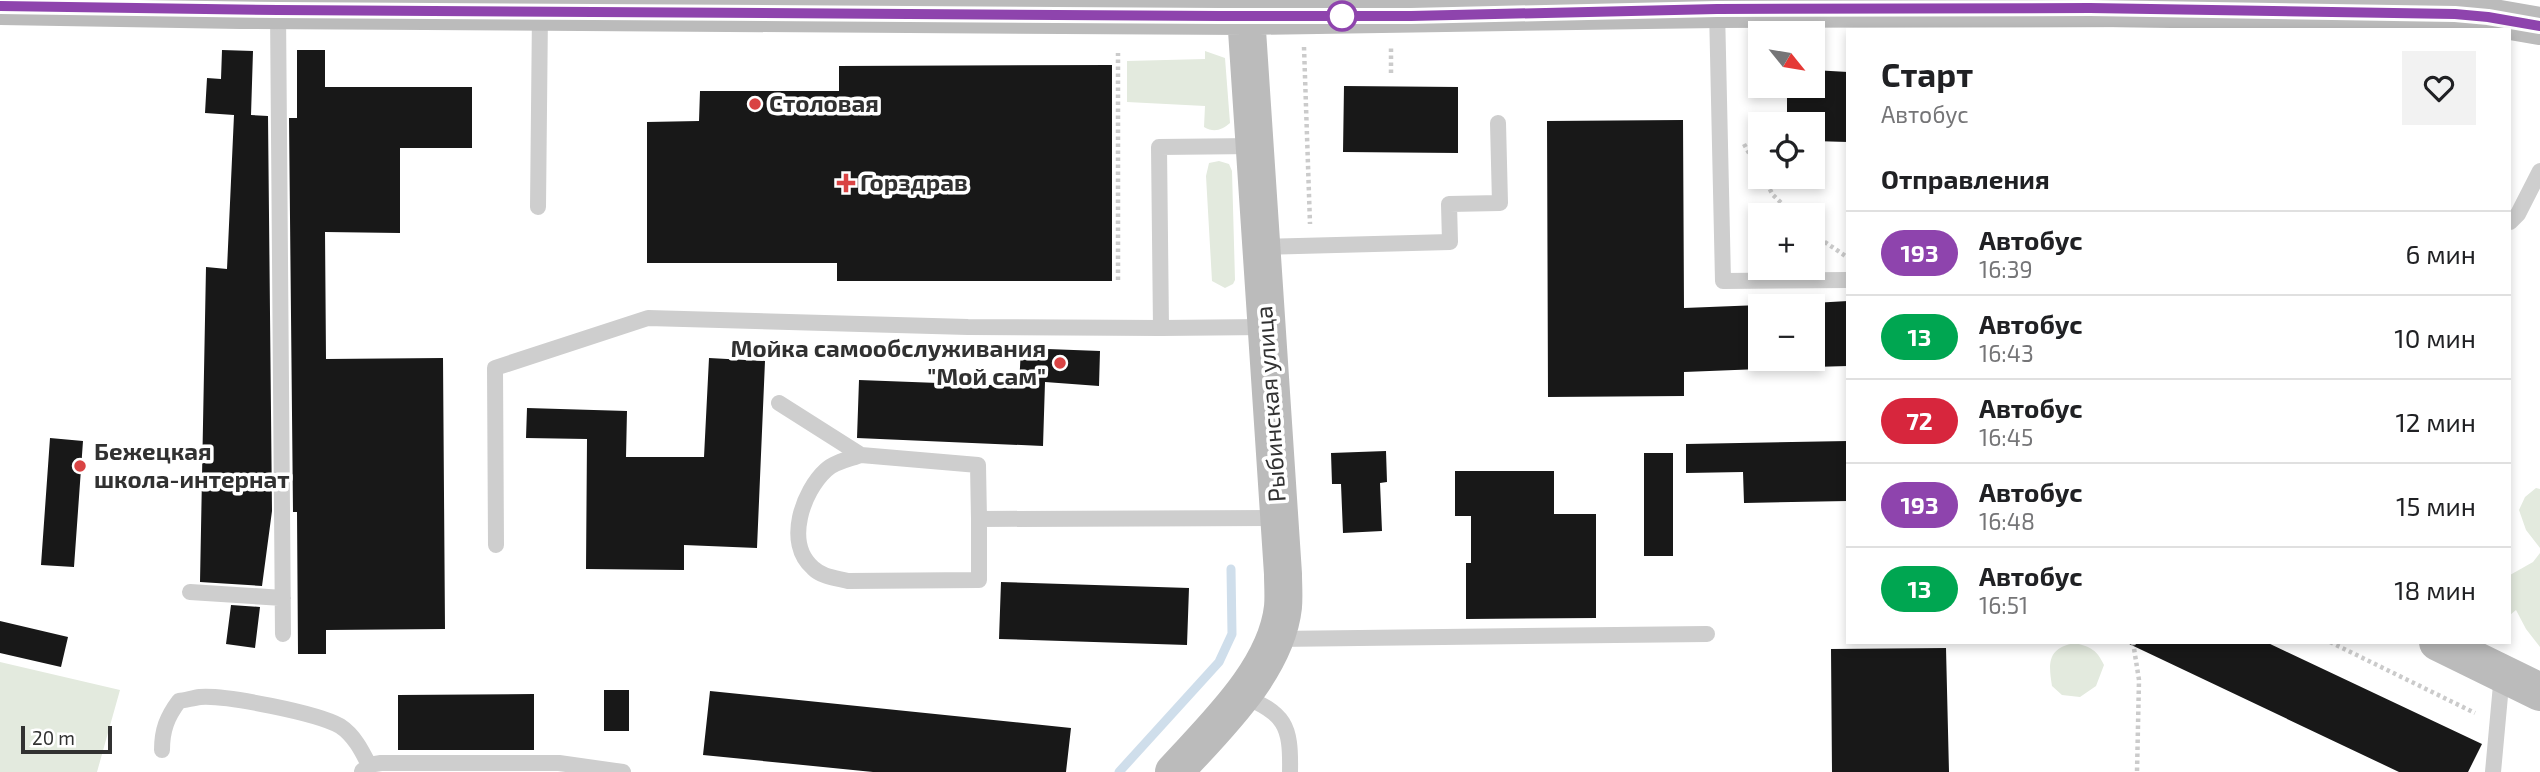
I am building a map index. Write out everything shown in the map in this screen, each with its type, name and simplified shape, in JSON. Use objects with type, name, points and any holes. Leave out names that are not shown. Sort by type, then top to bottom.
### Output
[{"type":"street","points":[[0,6],[540,12],[704,7],[1717,9],[2112,8],[2218,5],[2454,22],[2488,17],[2540,26]]},
{"type":"street","name":"Рыбинская улица","points":[[1174,772],[1258,673],[1275,639],[1283,607],[1245,8]]},
{"type":"street","points":[[2442,644],[2540,692]]},
{"type":"lane","points":[[1717,9],[1723,281],[1846,280]]},
{"type":"lane","points":[[278,10],[283,634]]},
{"type":"lane","points":[[538,207],[540,12]]},
{"type":"lane","points":[[1261,247],[1451,242],[1450,204],[1500,202],[1498,123]]},
{"type":"lane","points":[[1161,328],[1159,147],[1255,146]]},
{"type":"lane","points":[[2511,221],[2518,214],[2540,171]]},
{"type":"lane","points":[[496,545],[495,368],[648,318],[968,327],[1266,327]]},
{"type":"lane","points":[[779,403],[860,455]]},
{"type":"lane","points":[[860,455],[978,465],[979,519],[979,580],[848,581],[827,576],[811,567],[801,550],[799,529],[802,507],[810,488],[828,468],[860,455]]},
{"type":"lane","points":[[979,519],[1279,518]]},
{"type":"lane","points":[[190,592],[283,598]]},
{"type":"lane","points":[[1275,639],[1707,634]]},
{"type":"lane","points":[[2493,772],[2502,674]]},
{"type":"lane","points":[[1241,695],[1264,705],[1280,717],[1289,733],[1290,772]]},
{"type":"lane","points":[[162,750],[162,732],[169,714],[179,701],[202,697],[236,700],[320,718],[341,727],[359,745],[365,769],[381,763],[623,772]]},
{"type":"path","points":[[1391,46],[1391,73]]},
{"type":"path","points":[[1304,47],[1310,246]]},
{"type":"path","points":[[1118,53],[1118,281]]},
{"type":"path","points":[[1770,189],[1781,203]]},
{"type":"path","points":[[1825,242],[1846,257]]},
{"type":"path","points":[[2133,644],[2139,680],[2137,772]]},
{"type":"path","points":[[2334,644],[2498,724]]},
{"type":"shaded area","points":[[1205,51],[1225,58],[1230,123],[1224,127],[1215,130],[1204,127],[1205,106],[1127,102],[1127,61],[1205,59]]},
{"type":"shaded area","points":[[1219,161],[1229,164],[1232,171],[1235,280],[1225,288],[1212,281],[1206,176],[1209,163]]},
{"type":"shaded area","points":[[2536,488],[2540,489],[2540,548],[2526,530],[2519,510],[2525,497]]},
{"type":"shaded area","points":[[2540,553],[2540,647],[2516,610],[2511,614],[2511,574],[2533,562]]},
{"type":"shaded area","points":[[2078,644],[2093,650],[2104,665],[2096,686],[2080,697],[2062,695],[2052,686],[2052,657],[2059,648]]},
{"type":"shaded area","points":[[0,662],[120,690],[97,772],[0,772]]},
{"type":"building","points":[[222,50],[253,51],[251,115],[268,116],[272,511],[262,586],[200,582],[206,267],[227,269],[234,115],[205,113],[207,78],[221,79]]},
{"type":"building","points":[[297,50],[325,50],[325,87],[472,87],[472,148],[400,148],[400,233],[325,232],[326,359],[443,358],[445,629],[326,630],[326,654],[298,654],[297,512],[293,512],[289,118],[297,118]]},
{"type":"building","points":[[1112,65],[1112,281],[837,281],[837,263],[647,263],[647,122],[699,121],[700,91],[839,91],[839,66]]},
{"type":"building","points":[[1825,71],[1846,72],[1846,142],[1825,141],[1825,112],[1787,112],[1787,98],[1825,98]]},
{"type":"building","points":[[1344,86],[1458,87],[1458,153],[1343,152]]},
{"type":"building","points":[[1683,120],[1684,308],[1748,305],[1748,369],[1684,372],[1684,396],[1548,397],[1547,121]]},
{"type":"building","points":[[1846,301],[1846,366],[1825,367],[1825,302]]},
{"type":"building","points":[[1021,348],[1100,351],[1099,386],[1045,382],[1043,446],[857,438],[859,380],[1019,386]]},
{"type":"building","points":[[709,358],[765,361],[757,548],[684,545],[684,570],[586,569],[587,439],[526,438],[527,408],[627,411],[626,457],[704,457]]},
{"type":"building","points":[[50,438],[83,441],[74,567],[41,565]]},
{"type":"building","points":[[1846,441],[1846,501],[1744,503],[1743,472],[1686,473],[1686,444]]},
{"type":"building","points":[[1386,451],[1387,482],[1380,483],[1382,531],[1343,533],[1341,484],[1332,484],[1331,453]]},
{"type":"building","points":[[1644,453],[1673,453],[1673,556],[1644,556]]},
{"type":"building","points":[[1455,471],[1554,471],[1554,514],[1596,514],[1596,618],[1466,619],[1466,563],[1471,563],[1471,516],[1455,516]]},
{"type":"building","points":[[1001,582],[1189,588],[1187,645],[999,639]]},
{"type":"building","points":[[231,605],[260,607],[255,648],[226,644]]},
{"type":"building","points":[[0,621],[68,637],[61,667],[0,653]]},
{"type":"building","points":[[2129,644],[2270,644],[2482,744],[2468,772],[2399,772]]},
{"type":"building","points":[[1946,648],[1949,772],[1832,772],[1831,649]]},
{"type":"building","points":[[604,690],[629,690],[629,731],[604,731]]},
{"type":"building","points":[[710,691],[1071,728],[1066,772],[873,772],[703,755]]},
{"type":"building","points":[[534,694],[534,750],[398,750],[398,695]]},
{"type":"waterway","points":[[1119,772],[1219,662],[1232,634],[1231,569]]},
{"type":"bus line","name":"193","points":[[0,6],[1219,16],[1411,16],[1717,9],[2112,8],[2455,14],[2540,26]]},
{"type":"place","name":"Столовая","points":[[755,104]]},
{"type":"place","name":"Горздрав","points":[[846,183]]},
{"type":"place","name":"Мойка самообслуживания \"Мой сам\"","points":[[1060,363]]},
{"type":"place","name":"Бежецкая школа-интернат","points":[[80,466]]}]
